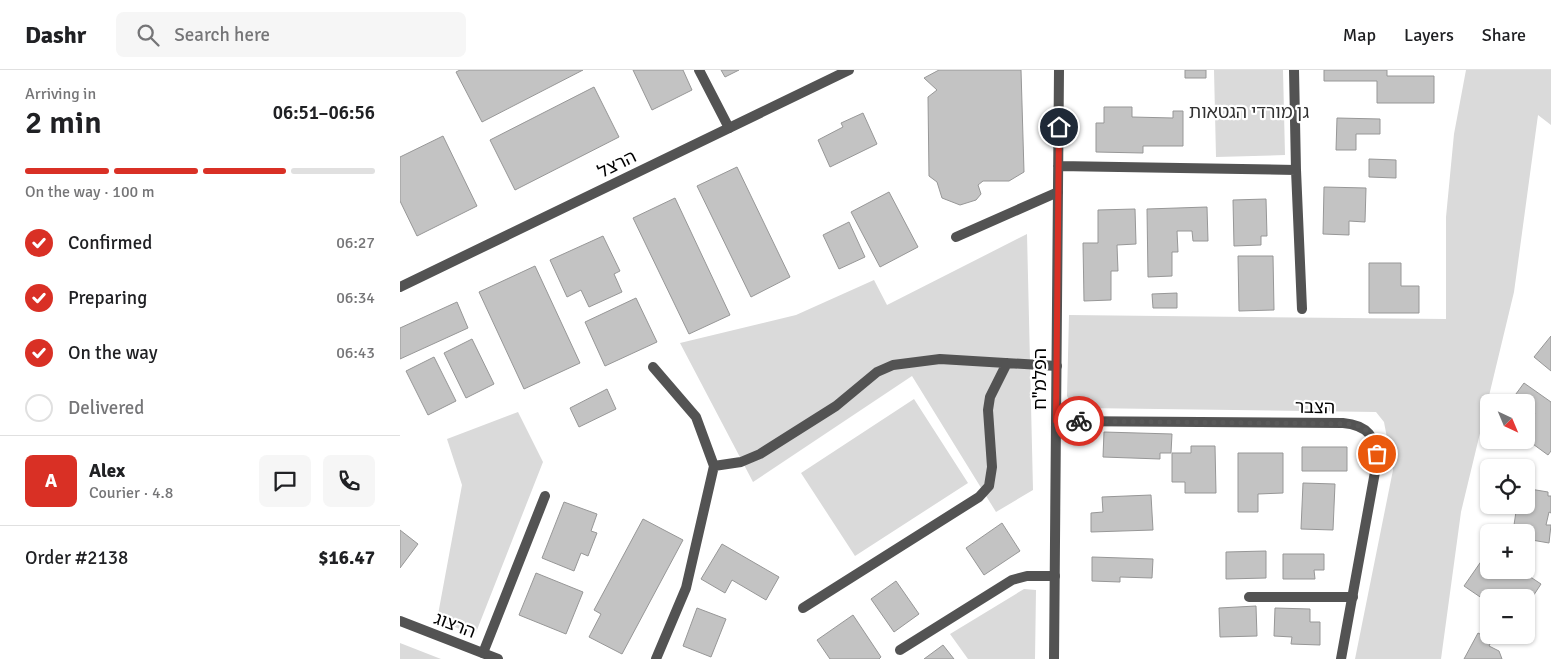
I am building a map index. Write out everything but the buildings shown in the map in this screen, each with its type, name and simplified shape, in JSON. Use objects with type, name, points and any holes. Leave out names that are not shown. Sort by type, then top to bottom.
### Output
[{"type":"street","points":[[699,70],[729,128]]},
{"type":"street","name":"הרצל","points":[[400,287],[849,70]]},
{"type":"street","name":"הפלמ\"ח","points":[[1054,659],[1059,70]]},
{"type":"street","points":[[1294,70],[1302,309]]},
{"type":"street","points":[[1058,166],[1296,170]]},
{"type":"street","points":[[956,237],[1058,192]]},
{"type":"street","points":[[714,466],[741,462],[760,454],[836,406],[877,372],[893,365],[940,359],[1057,366]]},
{"type":"street","points":[[803,608],[979,497],[990,486],[992,467],[989,404],[1007,363]]},
{"type":"street","points":[[653,367],[696,417],[714,466],[686,588],[656,659]]},
{"type":"street","name":"הצבר","points":[[1056,421],[1343,423],[1365,429],[1376,442],[1377,461],[1342,659]]},
{"type":"street","points":[[483,653],[545,496]]},
{"type":"street","points":[[900,650],[1012,580],[1027,576],[1055,576]]},
{"type":"street","points":[[1249,598],[1353,597]]},
{"type":"street","name":"הרצוג","points":[[400,621],[498,659]]},
{"type":"green space","name":"גן מורדי הגטאות","points":[[1214,70],[1283,70],[1285,155],[1216,157]]},
{"type":"green space","points":[[1466,70],[1551,70],[1551,125],[1538,115],[1514,292],[1489,394],[1480,394],[1480,433],[1461,512],[1441,659],[1355,659],[1393,470],[1384,422],[1376,412],[1083,408],[1071,404],[1067,396],[1069,315],[1446,319],[1446,217],[1454,134]]},
{"type":"green space","points":[[1027,234],[1033,490],[996,512],[912,376],[753,482],[680,343],[796,315],[874,280],[887,305]]},
{"type":"green space","points":[[914,399],[968,483],[855,556],[801,473]]},
{"type":"green space","points":[[518,412],[543,462],[475,635],[437,620],[462,485],[447,439]]},
{"type":"green space","points":[[1024,589],[1036,590],[1035,659],[968,659],[950,634]]},
{"type":"green space","points":[[400,643],[441,659],[400,659]]},
{"type":"way so far","points":[[1079,421],[1343,423],[1359,426],[1370,432],[1376,442],[1377,454]]},
{"type":"route","points":[[1059,127],[1056,421],[1079,421]]}]
